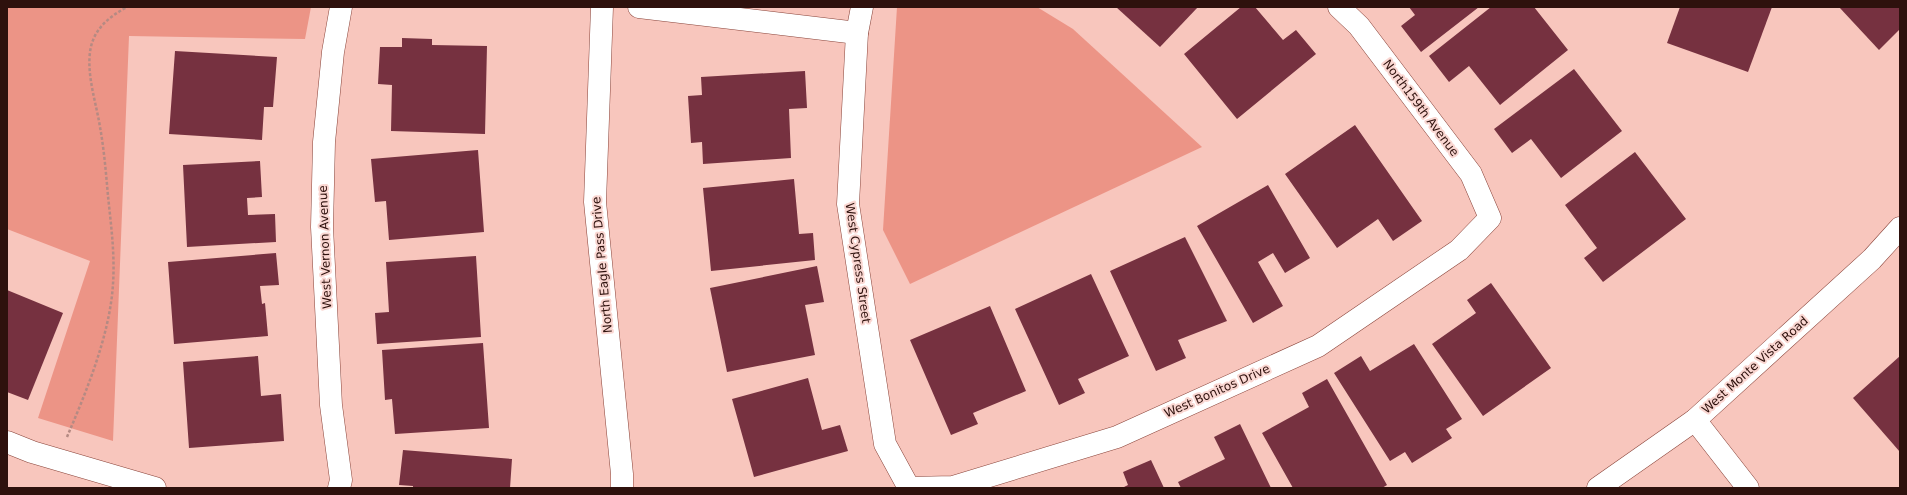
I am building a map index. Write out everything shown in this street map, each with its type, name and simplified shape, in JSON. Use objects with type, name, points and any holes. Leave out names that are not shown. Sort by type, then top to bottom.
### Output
[{"type":"street","name":"West Vernon Avenue","points":[[339,488],[341,480],[331,405],[322,227],[324,142],[333,52],[341,7]]},
{"type":"street","name":"North Eagle Pass Drive","points":[[602,7],[595,202],[624,483]]},
{"type":"street","points":[[639,7],[857,33]]},
{"type":"street","name":"West Cypress Street","points":[[862,7],[857,33],[848,204],[885,444],[909,488]]},
{"type":"street","name":"North159th Avenue","points":[[1339,7],[1358,26],[1471,174],[1490,218]]},
{"type":"street","name":"West Bonitos Drive","points":[[909,488],[953,487],[1117,437],[1318,346],[1459,250],[1490,218]]},
{"type":"street","name":"West Monte Vista Road","points":[[1598,488],[1695,420],[1872,259],[1900,228]]},
{"type":"street","points":[[1695,420],[1748,488]]},
{"type":"street","points":[[7,442],[59,460],[155,488]]},
{"type":"path","points":[[59,460],[111,314],[113,282],[111,222],[100,127],[89,69],[90,51],[95,36],[104,23],[127,7]]},
{"type":"shaded area","points":[[7,7],[311,7],[305,39],[129,36],[113,441],[38,418],[90,261],[7,229]]},
{"type":"shaded area","points":[[897,7],[1037,7],[1073,29],[1202,147],[910,284],[883,230]]},
{"type":"building","points":[[1116,7],[1198,7],[1160,47]]},
{"type":"building","points":[[1241,7],[1255,7],[1283,40],[1296,30],[1316,54],[1237,119],[1184,54]]},
{"type":"building","points":[[1409,7],[1479,7],[1421,52],[1401,26],[1415,15]]},
{"type":"building","points":[[1491,7],[1534,7],[1568,50],[1500,105],[1469,66],[1449,82],[1429,56]]},
{"type":"building","points":[[1680,7],[1772,7],[1748,72],[1667,43]]},
{"type":"building","points":[[1839,7],[1900,7],[1900,29],[1879,50]]},
{"type":"building","points":[[402,38],[432,39],[432,45],[487,46],[485,134],[391,131],[392,85],[378,84],[380,47],[402,47]]},
{"type":"building","points":[[175,51],[277,57],[273,107],[264,107],[262,140],[169,134]]},
{"type":"building","points":[[1574,69],[1622,131],[1561,178],[1531,139],[1512,153],[1494,129]]},
{"type":"building","points":[[805,71],[807,108],[789,109],[791,158],[703,164],[702,142],[691,143],[688,96],[702,95],[701,77]]},
{"type":"building","points":[[1355,125],[1422,221],[1393,241],[1378,219],[1337,248],[1285,174]]},
{"type":"building","points":[[478,150],[484,232],[389,240],[386,201],[375,202],[371,159]]},
{"type":"building","points":[[1635,152],[1686,219],[1603,282],[1584,258],[1597,248],[1565,205]]},
{"type":"building","points":[[260,161],[262,197],[247,198],[248,215],[275,214],[276,242],[187,247],[183,165]]},
{"type":"building","points":[[794,179],[799,234],[813,233],[815,260],[711,271],[703,188]]},
{"type":"building","points":[[1268,185],[1310,258],[1285,273],[1273,253],[1258,262],[1283,306],[1253,323],[1197,226]]},
{"type":"building","points":[[1185,237],[1227,321],[1178,340],[1186,358],[1156,371],[1110,271]]},
{"type":"building","points":[[276,253],[279,285],[260,286],[262,304],[265,303],[268,336],[174,344],[168,262]]},
{"type":"building","points":[[476,256],[481,337],[377,344],[375,313],[389,312],[386,262]]},
{"type":"building","points":[[817,266],[824,302],[805,305],[815,355],[727,372],[710,288]]},
{"type":"building","points":[[1091,274],[1129,356],[1078,379],[1085,393],[1059,405],[1015,309]]},
{"type":"building","points":[[1491,283],[1551,368],[1483,416],[1432,344],[1476,313],[1467,300]]},
{"type":"building","points":[[7,290],[63,313],[28,400],[7,392]]},
{"type":"building","points":[[990,306],[1026,391],[973,413],[978,424],[951,435],[910,340]]},
{"type":"building","points":[[483,343],[489,428],[395,434],[392,399],[385,400],[382,350]]},
{"type":"building","points":[[1414,344],[1462,419],[1446,429],[1452,438],[1412,463],[1405,452],[1390,461],[1334,373],[1361,356],[1370,371]]},
{"type":"building","points":[[258,356],[261,396],[281,394],[284,441],[189,448],[183,362]]},
{"type":"building","points":[[1900,356],[1900,452],[1853,398]]},
{"type":"building","points":[[808,378],[822,430],[840,425],[848,451],[754,477],[732,399]]},
{"type":"building","points":[[1327,379],[1387,485],[1382,488],[1293,488],[1262,433],[1309,407],[1302,393]]},
{"type":"building","points":[[1240,424],[1271,488],[1181,488],[1178,482],[1225,459],[1214,437]]},
{"type":"building","points":[[403,450],[512,459],[510,488],[413,488],[413,486],[399,485]]},
{"type":"building","points":[[1151,460],[1164,488],[1122,488],[1128,485],[1123,472]]}]
